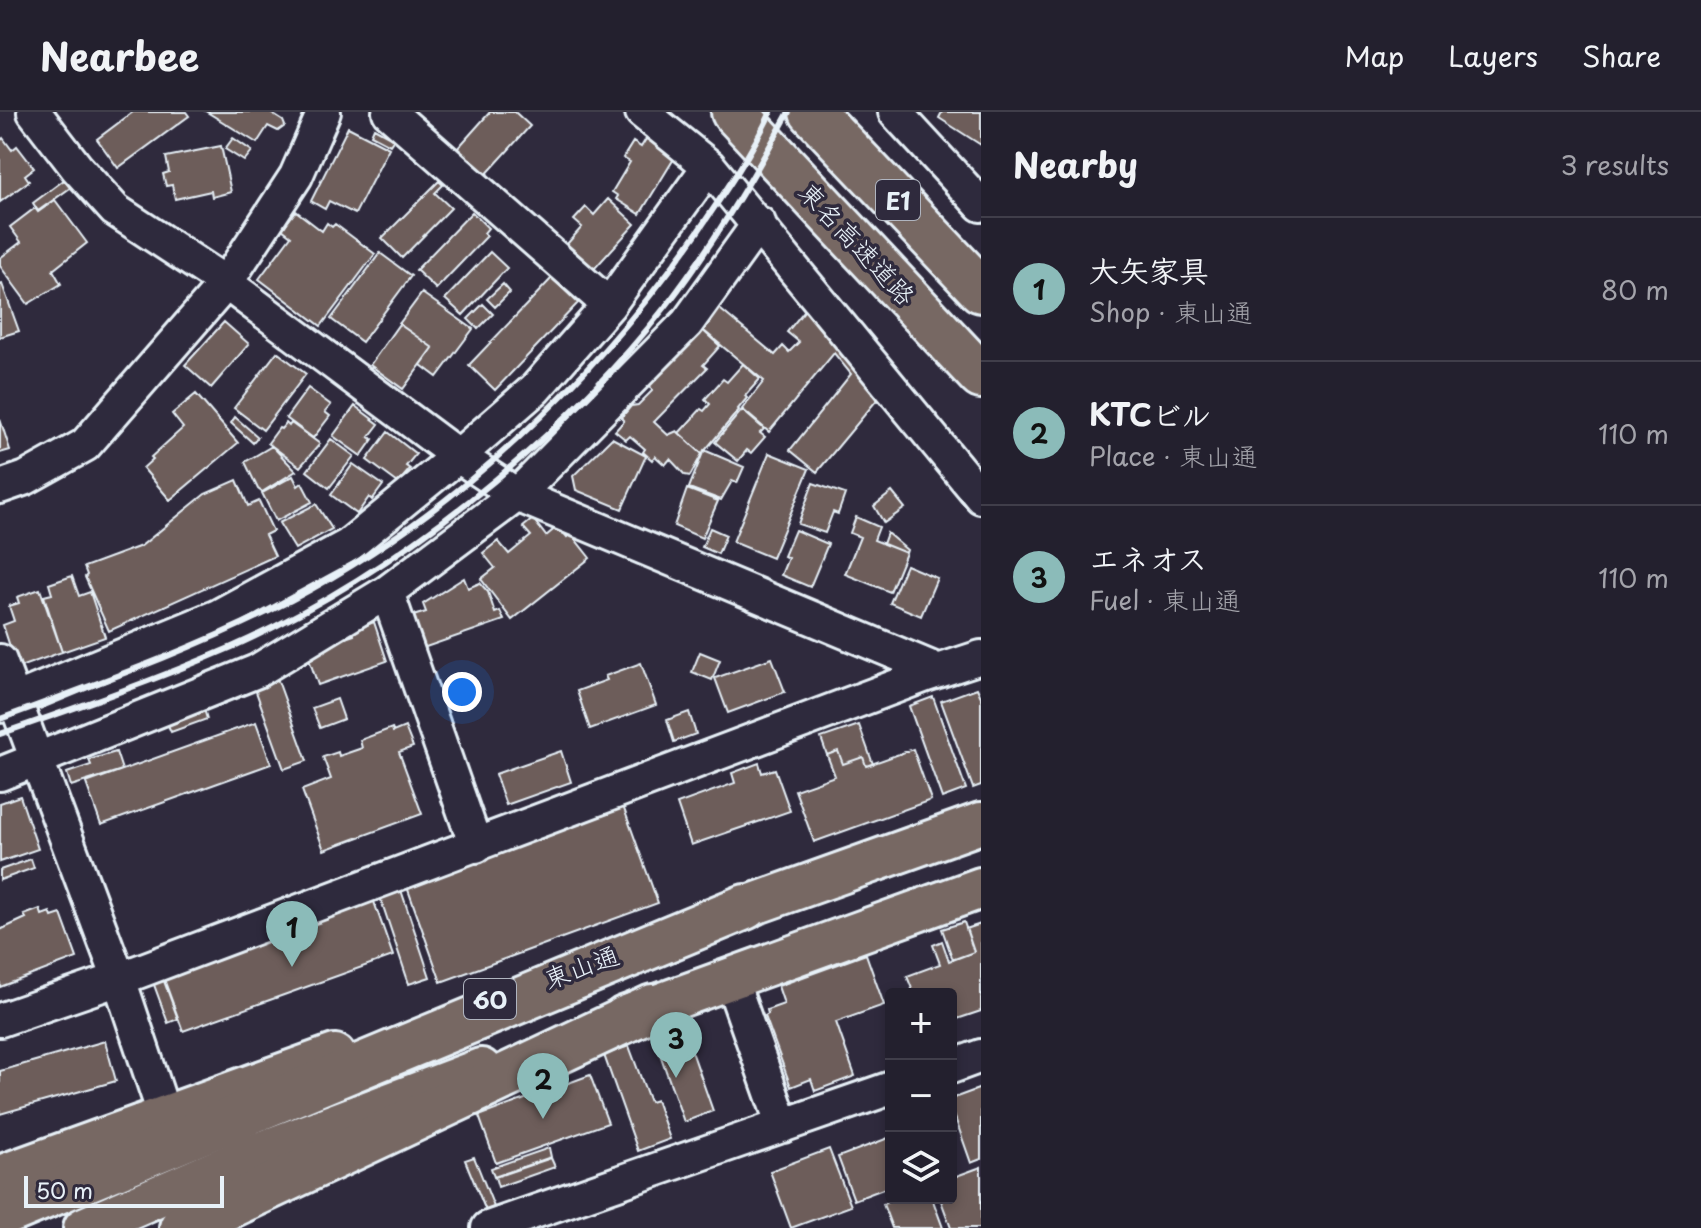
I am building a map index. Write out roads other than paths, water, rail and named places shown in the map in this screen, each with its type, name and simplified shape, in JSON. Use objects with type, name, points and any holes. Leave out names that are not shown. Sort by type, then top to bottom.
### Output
[{"type":"highway","name":"東名高速道路","points":[[734,112],[981,376]]},
{"type":"highway","name":"E1","points":[[812,112],[981,290]]},
{"type":"highway","points":[[3,1204],[745,907]]},
{"type":"highway","points":[[191,1224],[653,1007]]},
{"type":"main road","name":"東山通","points":[[3,1204],[165,1117],[981,823]]},
{"type":"main road","name":"60","points":[[84,1228],[356,1114],[981,888]]},
{"type":"street","points":[[34,112],[77,168],[115,210],[226,283],[458,456],[517,495],[939,671]]},
{"type":"street","points":[[0,487],[26,478],[85,445],[226,283],[296,176],[324,112]]},
{"type":"street","points":[[389,112],[609,305]]},
{"type":"street","points":[[642,112],[709,166],[759,223],[981,497]]},
{"type":"street","points":[[895,112],[977,190]]},
{"type":"street","points":[[7,703],[218,616],[349,545],[535,389],[609,305],[709,166]]},
{"type":"street","points":[[0,774],[257,671],[387,592],[517,495],[687,323],[759,223]]},
{"type":"street","points":[[387,592],[476,846]]},
{"type":"street","points":[[0,1020],[119,979],[981,657]]},
{"type":"street","points":[[0,661],[7,703],[37,760],[119,979],[165,1117]]},
{"type":"street","points":[[731,979],[783,1126]]},
{"type":"street","points":[[957,1065],[981,1056]]},
{"type":"street","points":[[488,1228],[885,1090]]},
{"type":"railway","points":[[0,719],[184,649],[291,600],[351,566],[464,485],[567,391],[614,339],[699,230],[746,158],[771,112]]},
{"type":"railway","points":[[0,734],[175,671],[232,647],[353,583],[469,501],[524,456],[575,407],[666,306],[731,211],[789,112]]},
{"type":"place","name":"大矢家具","points":[[292,967]]},
{"type":"place","name":"エネオス","points":[[676,1078]]},
{"type":"place","name":"KTCビル","points":[[543,1119]]}]
